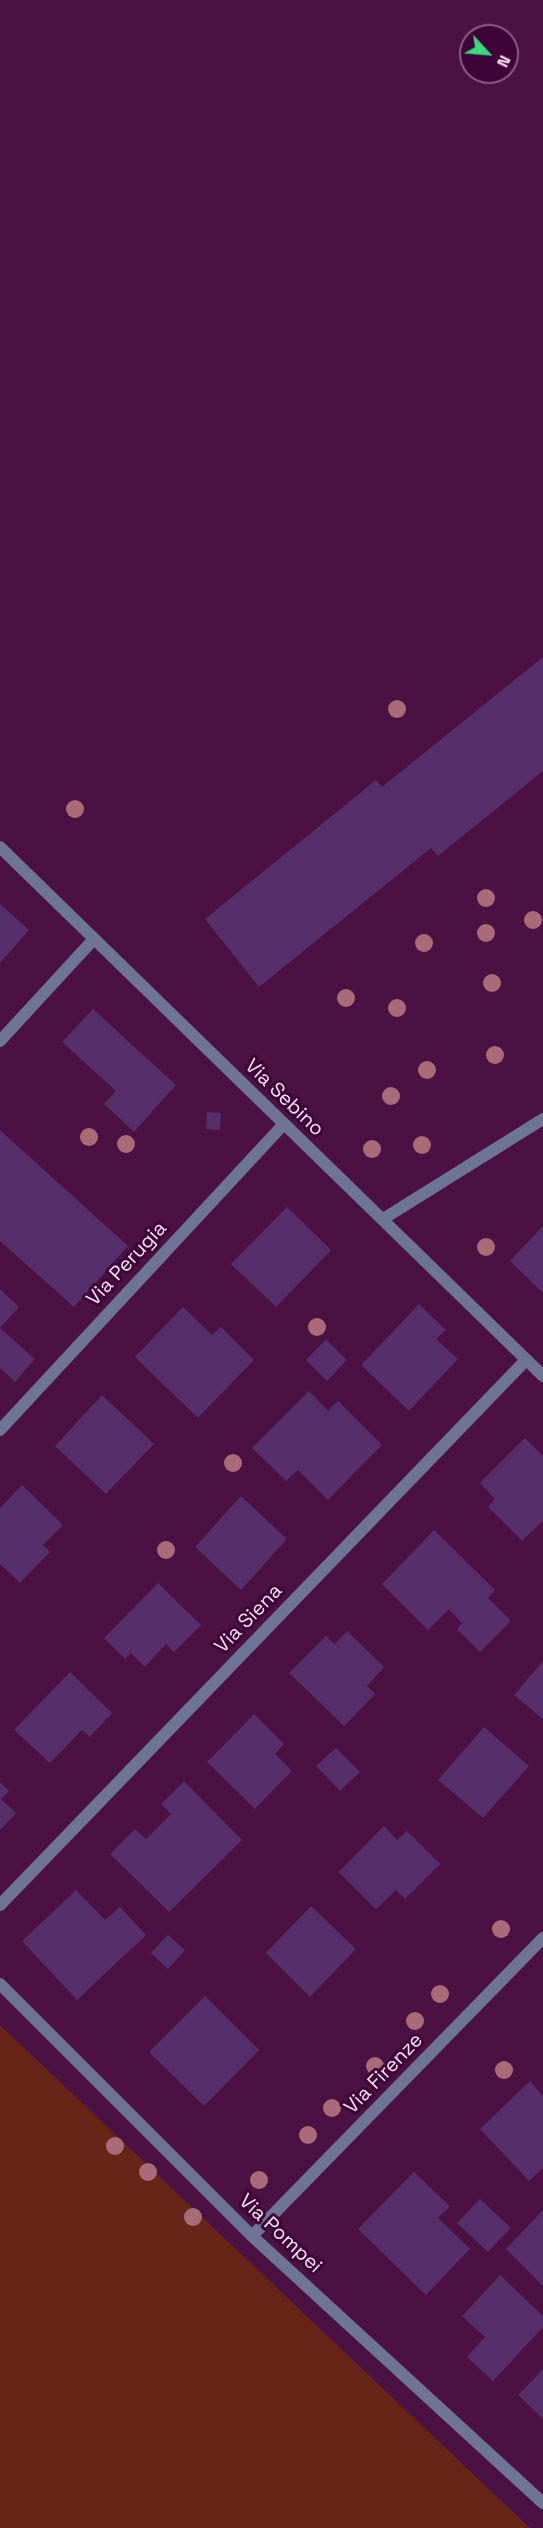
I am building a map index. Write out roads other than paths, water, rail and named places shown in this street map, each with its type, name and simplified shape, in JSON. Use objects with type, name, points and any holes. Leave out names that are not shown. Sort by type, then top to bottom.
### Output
[{"type":"street","name":"Via Sebino","points":[[0,847],[543,1376]]},
{"type":"street","points":[[0,1041],[93,940]]},
{"type":"street","points":[[382,1219],[543,1119]]},
{"type":"street","name":"Via Perugia","points":[[0,1430],[283,1125]]},
{"type":"street","name":"Via Siena","points":[[0,1905],[526,1360]]},
{"type":"street","name":"Via Firenze","points":[[252,2236],[543,1938]]},
{"type":"street","name":"Via Pompei","points":[[0,1984],[252,2236],[543,2503]]}]
